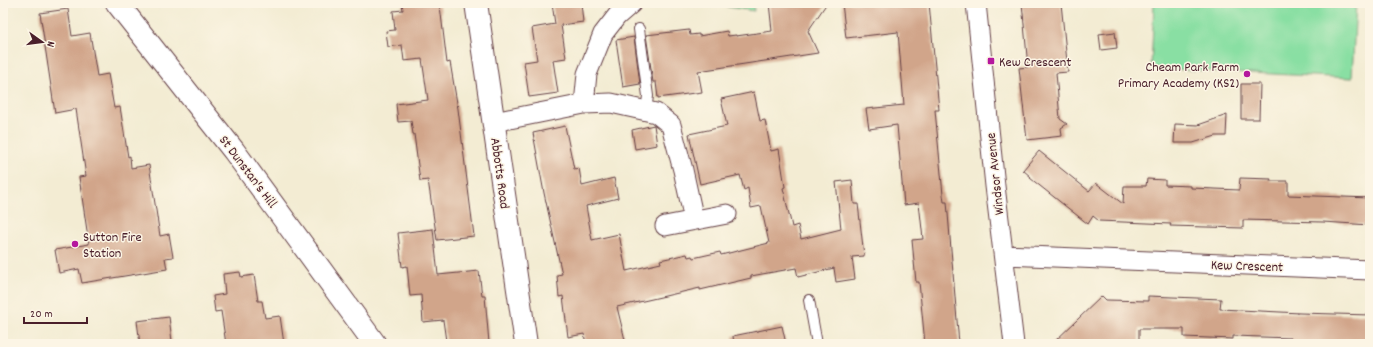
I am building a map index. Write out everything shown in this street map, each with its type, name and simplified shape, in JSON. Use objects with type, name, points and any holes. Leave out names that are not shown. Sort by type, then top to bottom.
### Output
[{"type":"main road","name":"St Dunstan's Hill","points":[[117,3],[234,151],[375,344]]},
{"type":"main road","name":"Abbotts Road","points":[[476,3],[526,344]]},
{"type":"street","points":[[584,104],[587,74],[603,34],[617,16],[632,3]]},
{"type":"street","name":"Windsor Avenue","points":[[976,3],[995,186],[1014,344]]},
{"type":"street","points":[[494,122],[584,104],[611,104],[656,113],[671,125],[684,170],[694,220]]},
{"type":"street","points":[[665,226],[727,214]]},
{"type":"street","name":"Kew Crescent","points":[[1004,256],[1370,270]]},
{"type":"lane","points":[[639,29],[648,96],[646,111]]},
{"type":"lane","points":[[809,300],[818,344]]},
{"type":"green space","points":[[719,3],[753,3],[754,11],[728,7]]},
{"type":"green space","points":[[1154,3],[1356,3],[1352,78],[1151,68]]},
{"type":"building","points":[[402,3],[438,3],[438,6],[440,6],[447,63],[450,62],[458,109],[474,236],[437,240],[428,180],[420,181],[411,121],[398,122],[396,104],[428,100],[422,59],[404,61],[402,45],[388,47],[386,31],[395,30],[393,11],[403,10]]},
{"type":"building","points":[[552,3],[581,3],[583,22],[561,25],[566,58],[553,60],[558,93],[529,97],[524,62],[537,60],[532,28],[555,24]]},
{"type":"building","points":[[769,3],[827,3],[808,31],[818,53],[698,71],[702,92],[658,98],[656,82],[653,82],[646,35],[689,30],[690,35],[699,34],[699,36],[727,31],[728,36],[736,36],[772,31]]},
{"type":"building","points":[[842,3],[929,3],[939,110],[935,110],[943,195],[944,202],[947,202],[959,344],[925,344],[919,282],[916,282],[912,240],[923,239],[919,203],[904,205],[897,125],[869,129],[866,109],[904,105],[898,32],[846,38]]},
{"type":"building","points":[[1022,3],[1061,3],[1068,72],[1056,73],[1060,119],[1067,124],[1061,128],[1062,136],[1027,140],[1019,68],[1028,67]]},
{"type":"building","points":[[68,9],[72,36],[90,33],[97,76],[108,74],[114,108],[120,107],[131,168],[149,165],[160,236],[169,234],[173,257],[165,258],[167,269],[82,283],[79,269],[59,273],[55,250],[89,244],[79,177],[86,176],[76,109],[55,113],[40,13]]},
{"type":"building","points":[[1115,32],[1117,48],[1101,50],[1099,34]]},
{"type":"building","points":[[634,37],[640,84],[623,87],[616,40]]},
{"type":"building","points":[[1241,84],[1260,84],[1259,119],[1241,119]]},
{"type":"building","points":[[754,92],[760,121],[765,120],[771,151],[779,149],[785,187],[783,188],[792,227],[798,225],[801,239],[841,229],[836,182],[852,180],[854,204],[858,204],[864,256],[852,257],[855,279],[836,282],[834,268],[798,277],[796,268],[751,276],[751,278],[700,290],[700,288],[617,307],[626,344],[586,344],[584,334],[568,337],[563,296],[559,297],[557,275],[562,274],[544,193],[533,133],[565,126],[574,169],[579,168],[582,186],[614,178],[618,198],[586,206],[592,240],[619,234],[626,271],[661,263],[660,260],[687,254],[688,257],[692,256],[693,258],[720,252],[721,255],[769,243],[761,206],[751,208],[748,188],[744,190],[740,175],[700,184],[689,134],[727,126],[721,99]]},
{"type":"building","points":[[1227,115],[1226,136],[1216,136],[1193,143],[1174,143],[1175,124],[1198,125]]},
{"type":"building","points":[[654,125],[657,145],[635,149],[632,130]]},
{"type":"building","points":[[1039,151],[1089,191],[1096,183],[1123,204],[1124,186],[1146,186],[1147,179],[1165,180],[1165,185],[1191,186],[1191,188],[1239,190],[1240,178],[1271,179],[1270,181],[1288,181],[1288,195],[1370,198],[1370,225],[1243,220],[1243,228],[1170,226],[1171,224],[1099,221],[1093,216],[1088,224],[1030,178],[1031,177],[1023,170]]},
{"type":"building","points":[[433,229],[438,275],[479,271],[482,296],[485,296],[489,343],[453,344],[452,341],[446,341],[443,320],[423,322],[421,295],[410,296],[407,266],[402,267],[398,233]]},
{"type":"building","points":[[240,272],[241,277],[254,275],[258,301],[262,301],[265,318],[280,316],[284,344],[226,344],[221,311],[215,312],[213,296],[225,294],[223,274]]},
{"type":"building","points":[[1102,296],[1106,300],[1148,301],[1148,296],[1221,299],[1220,309],[1370,315],[1370,344],[1291,344],[1291,338],[1233,336],[1233,339],[1184,337],[1184,329],[1139,329],[1139,344],[1052,344]]},
{"type":"building","points":[[169,317],[172,341],[163,342],[164,344],[140,344],[137,321]]},
{"type":"building","points":[[782,326],[786,344],[734,344],[733,336]]},
{"type":"place","name":"Kew Crescent","points":[[991,61]]},
{"type":"place","name":"Cheam Park Farm Primary Academy (KS2)","points":[[1247,74]]},
{"type":"place","name":"Sutton Fire Station","points":[[75,244]]}]
